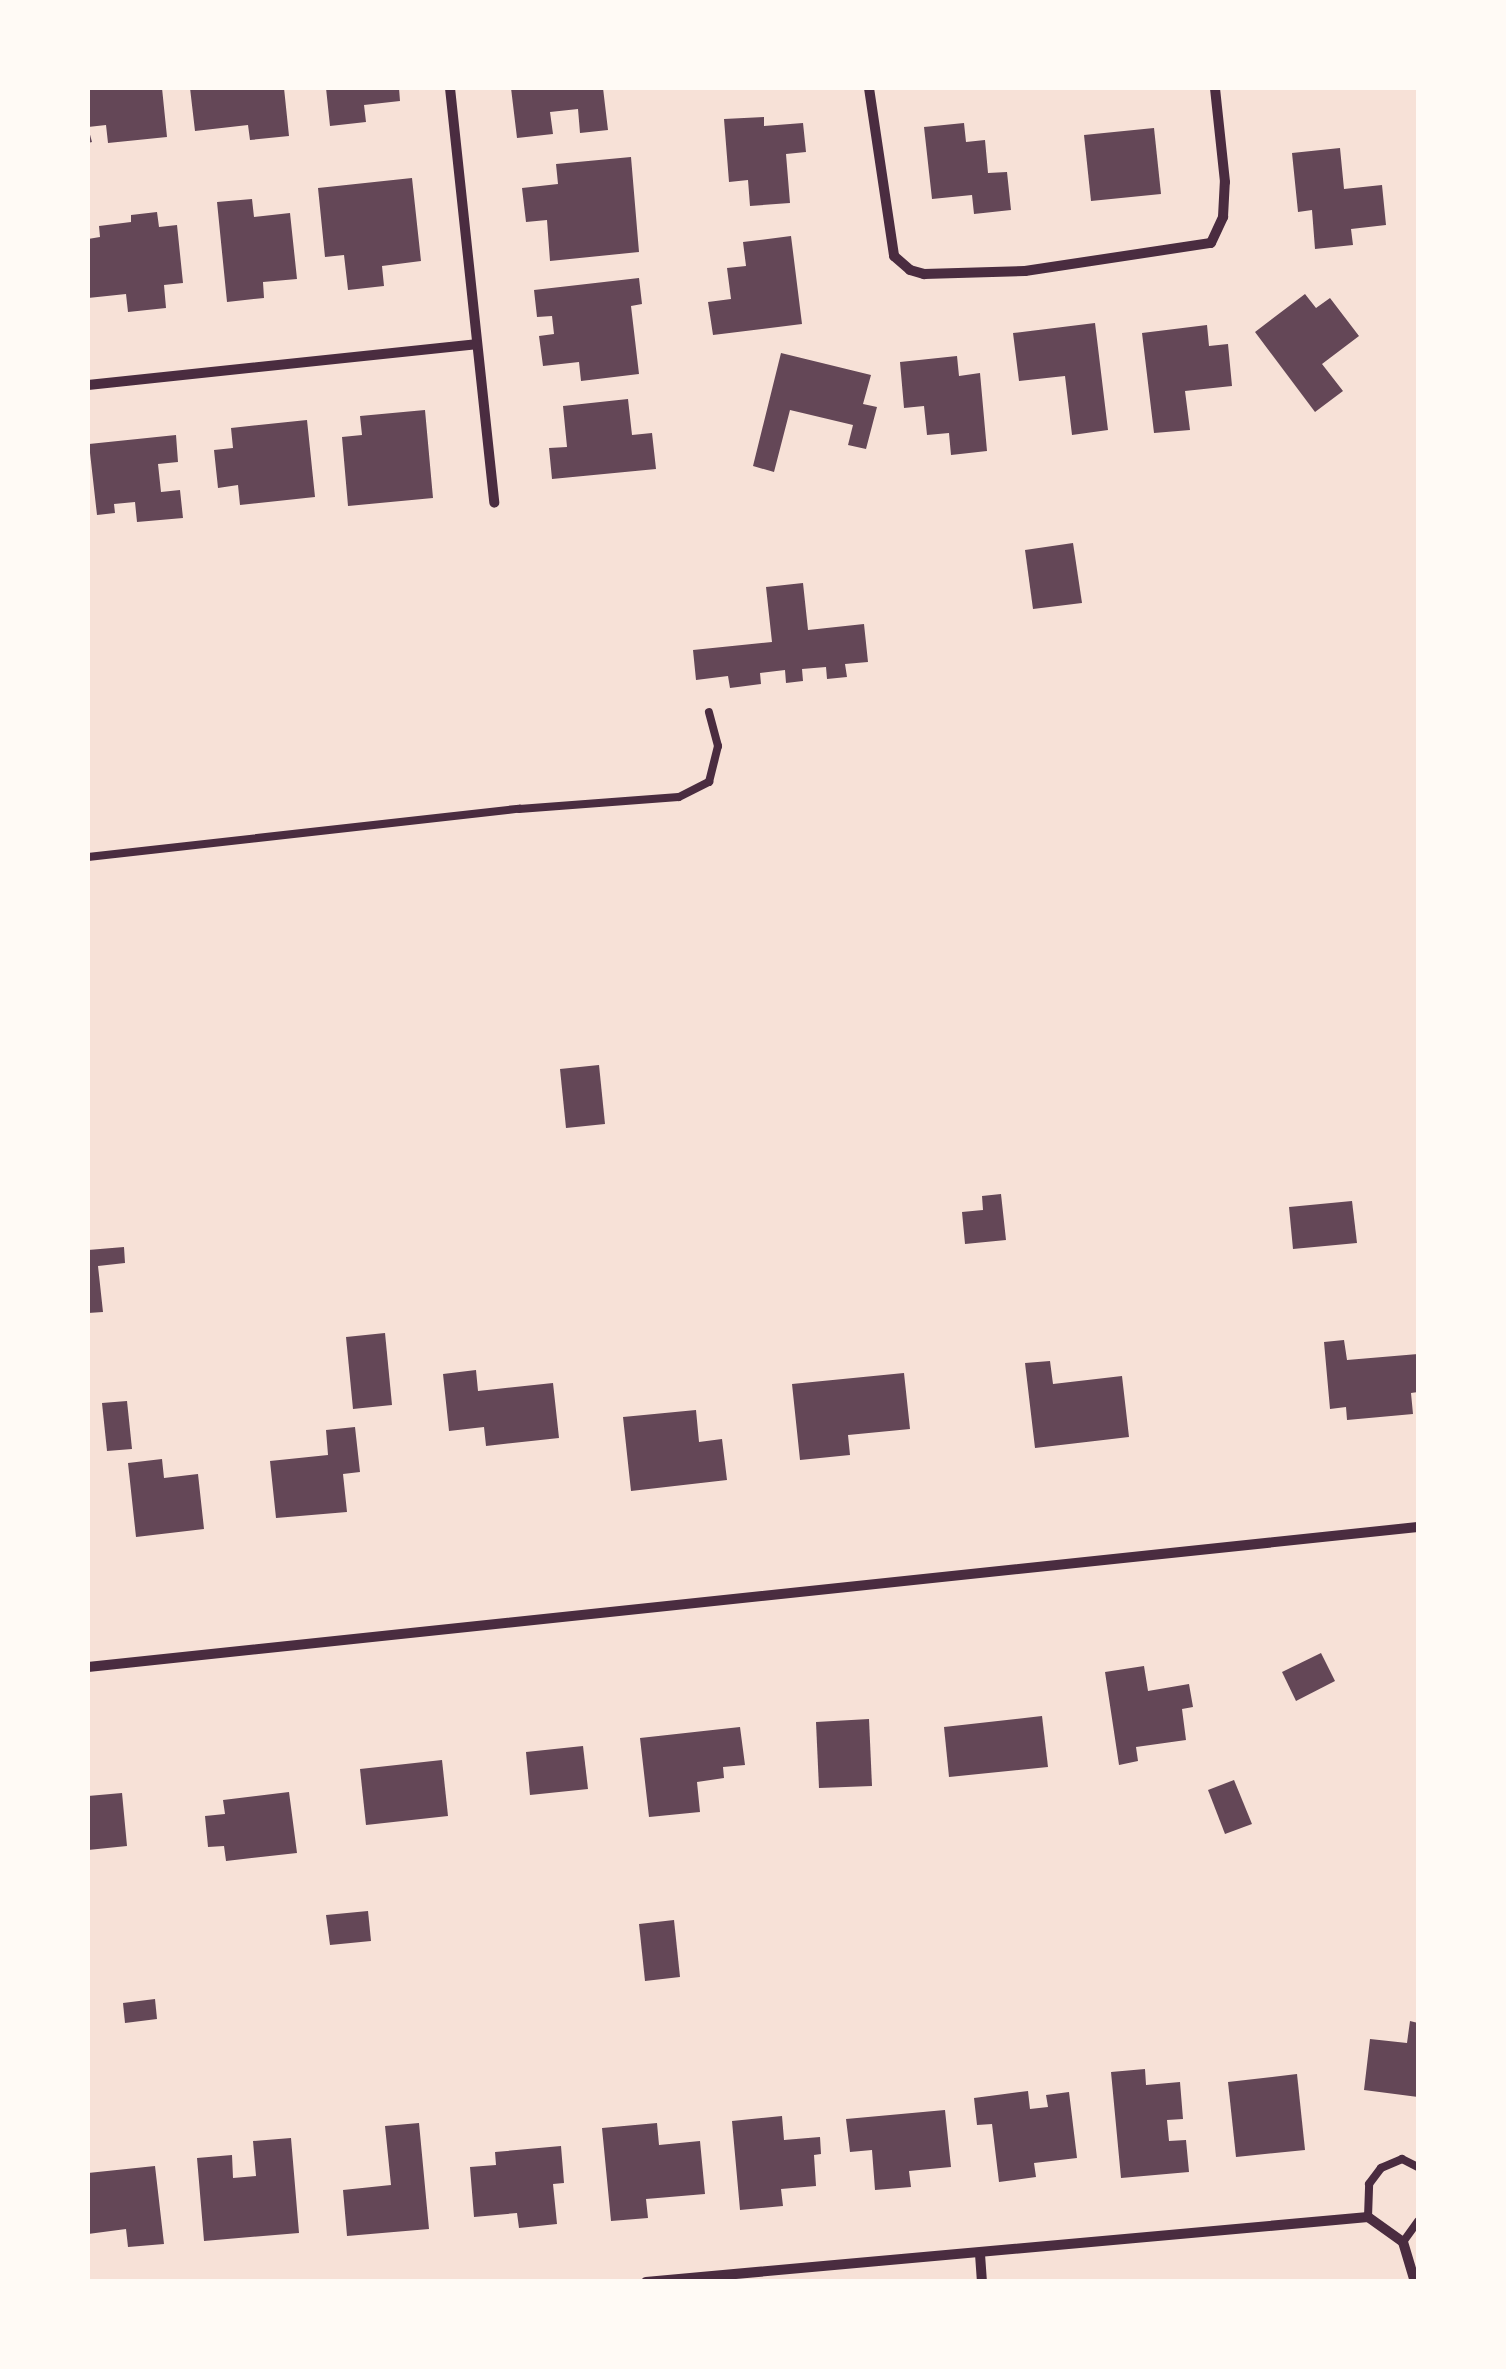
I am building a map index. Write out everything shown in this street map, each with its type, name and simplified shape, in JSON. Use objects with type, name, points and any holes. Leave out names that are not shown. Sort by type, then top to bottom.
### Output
[{"type":"street","points":[[450,88],[494,503]]},
{"type":"street","points":[[870,88],[894,256],[924,274],[1026,271],[1210,243],[1223,217],[1225,182],[1215,88]]},
{"type":"street","points":[[88,384],[476,344]]},
{"type":"street","points":[[88,1667],[1418,1527]]},
{"type":"street","points":[[646,2282],[1368,2217],[1403,2242],[1415,2282]]},
{"type":"street","points":[[980,2254],[982,2282]]},
{"type":"lane","points":[[88,857],[519,809],[679,797],[710,782],[718,746],[709,712]]},
{"type":"lane","points":[[1368,2217],[1370,2184],[1380,2168],[1402,2159],[1418,2168]]},
{"type":"lane","points":[[1403,2242],[1418,2221]]},
{"type":"building","points":[[88,88],[162,88],[167,137],[108,143],[106,125],[88,127]]},
{"type":"building","points":[[190,88],[284,88],[289,136],[250,140],[248,125],[195,131]]},
{"type":"building","points":[[326,88],[399,88],[400,101],[364,105],[366,122],[330,126]]},
{"type":"building","points":[[511,88],[603,88],[608,130],[580,133],[578,109],[550,112],[553,134],[517,138]]},
{"type":"building","points":[[764,117],[764,126],[803,123],[806,152],[786,154],[790,203],[750,206],[748,180],[729,182],[724,119]]},
{"type":"building","points":[[964,123],[966,142],[985,140],[988,173],[1007,172],[1011,210],[974,214],[972,195],[932,199],[924,127]]},
{"type":"building","points":[[1154,128],[1161,194],[1091,201],[1084,135]]},
{"type":"building","points":[[1340,148],[1344,189],[1382,185],[1386,225],[1351,229],[1353,245],[1315,249],[1312,210],[1298,212],[1292,153]]},
{"type":"building","points":[[631,157],[639,252],[550,261],[547,220],[526,222],[522,188],[558,184],[556,164]]},
{"type":"building","points":[[412,178],[421,261],[382,266],[384,286],[348,290],[344,255],[325,257],[318,188]]},
{"type":"building","points":[[252,199],[254,217],[290,213],[297,279],[263,282],[264,298],[227,302],[217,202]]},
{"type":"building","points":[[157,212],[159,227],[177,225],[183,283],[164,285],[166,308],[128,312],[126,294],[88,298],[88,239],[100,237],[99,226],[131,222],[131,215]]},
{"type":"building","points":[[791,236],[802,324],[713,335],[708,302],[731,299],[727,268],[746,266],[743,242]]},
{"type":"building","points":[[639,278],[642,304],[631,306],[639,374],[581,381],[579,362],[543,366],[539,336],[554,334],[552,316],[537,317],[534,290]]},
{"type":"building","points":[[1305,294],[1316,308],[1330,298],[1359,336],[1322,364],[1343,391],[1315,412],[1255,332]]},
{"type":"building","points":[[1095,323],[1108,430],[1072,435],[1065,376],[1019,381],[1013,333]]},
{"type":"building","points":[[1207,325],[1209,346],[1228,344],[1232,386],[1185,391],[1190,430],[1154,433],[1142,333]]},
{"type":"building","points":[[781,353],[871,375],[863,404],[877,407],[866,449],[848,445],[853,425],[790,410],[774,472],[753,466]]},
{"type":"building","points":[[957,356],[959,376],[980,373],[987,451],[951,455],[949,433],[927,435],[924,406],[904,408],[900,362]]},
{"type":"building","points":[[628,399],[632,435],[652,433],[656,469],[552,479],[549,448],[567,447],[563,406]]},
{"type":"building","points":[[425,410],[433,498],[348,506],[342,437],[362,435],[360,416]]},
{"type":"building","points":[[307,420],[315,497],[240,505],[238,485],[218,488],[214,450],[233,448],[231,428]]},
{"type":"building","points":[[176,435],[178,462],[158,464],[161,492],[180,490],[183,518],[137,522],[135,502],[114,504],[115,513],[97,515],[89,444]]},
{"type":"building","points":[[1073,543],[1082,603],[1033,609],[1025,550]]},
{"type":"building","points":[[803,583],[808,630],[864,624],[868,662],[845,664],[847,677],[827,679],[826,667],[802,669],[803,681],[786,683],[785,670],[760,673],[761,684],[730,688],[728,676],[696,680],[693,650],[772,642],[766,587]]},
{"type":"building","points":[[599,1065],[605,1124],[566,1128],[560,1069]]},
{"type":"building","points":[[1001,1194],[1006,1240],[965,1244],[962,1212],[983,1210],[982,1196]]},
{"type":"building","points":[[1352,1201],[1357,1243],[1293,1249],[1289,1207]]},
{"type":"building","points":[[124,1247],[125,1263],[98,1266],[103,1312],[88,1313],[88,1250]]},
{"type":"building","points":[[385,1333],[392,1405],[353,1409],[346,1337]]},
{"type":"building","points":[[1344,1340],[1347,1360],[1418,1354],[1418,1392],[1411,1393],[1413,1414],[1347,1420],[1346,1407],[1330,1409],[1324,1342]]},
{"type":"building","points":[[1050,1361],[1053,1384],[1122,1376],[1129,1437],[1035,1448],[1025,1363]]},
{"type":"building","points":[[476,1370],[478,1391],[553,1383],[559,1438],[486,1446],[484,1427],[449,1431],[443,1374]]},
{"type":"building","points":[[904,1373],[910,1429],[848,1435],[850,1455],[800,1460],[792,1384]]},
{"type":"building","points":[[127,1401],[132,1449],[107,1451],[102,1403]]},
{"type":"building","points":[[696,1410],[699,1442],[722,1439],[727,1480],[631,1491],[623,1417]]},
{"type":"building","points":[[355,1427],[360,1472],[343,1474],[347,1512],[276,1518],[270,1461],[328,1455],[326,1430]]},
{"type":"building","points":[[162,1459],[164,1478],[198,1474],[204,1529],[136,1537],[128,1463]]},
{"type":"building","points":[[1321,1653],[1335,1681],[1296,1701],[1282,1672]]},
{"type":"building","points":[[1144,1666],[1148,1691],[1189,1684],[1193,1707],[1182,1709],[1186,1740],[1136,1747],[1138,1761],[1119,1765],[1105,1672]]},
{"type":"building","points":[[1042,1716],[1048,1767],[949,1777],[944,1727]]},
{"type":"building","points":[[869,1719],[872,1786],[819,1788],[816,1722]]},
{"type":"building","points":[[740,1727],[745,1765],[723,1767],[724,1778],[697,1782],[700,1812],[649,1817],[640,1738]]},
{"type":"building","points":[[583,1746],[588,1789],[530,1795],[526,1752]]},
{"type":"building","points":[[442,1760],[448,1816],[366,1825],[360,1769]]},
{"type":"building","points":[[1234,1780],[1252,1824],[1225,1834],[1208,1790]]},
{"type":"building","points":[[289,1792],[297,1853],[226,1861],[224,1846],[208,1847],[205,1816],[225,1814],[223,1800]]},
{"type":"building","points":[[122,1793],[127,1846],[88,1850],[88,1796]]},
{"type":"building","points":[[368,1911],[371,1941],[330,1945],[326,1915]]},
{"type":"building","points":[[674,1920],[680,1977],[645,1981],[639,1924]]},
{"type":"building","points":[[155,1999],[157,2019],[125,2023],[123,2003]]},
{"type":"building","points":[[1410,2021],[1418,2023],[1418,2097],[1364,2090],[1370,2039],[1407,2043]]},
{"type":"building","points":[[1145,2069],[1146,2085],[1180,2082],[1183,2119],[1167,2120],[1169,2141],[1186,2140],[1189,2172],[1121,2178],[1111,2072]]},
{"type":"building","points":[[1297,2074],[1305,2150],[1236,2157],[1228,2082]]},
{"type":"building","points":[[1028,2091],[1030,2109],[1048,2107],[1046,2095],[1069,2092],[1077,2158],[1034,2163],[1036,2177],[999,2182],[992,2124],[977,2125],[974,2098]]},
{"type":"building","points":[[945,2110],[951,2167],[909,2171],[911,2187],[875,2190],[872,2150],[850,2152],[846,2119]]},
{"type":"building","points":[[782,2116],[784,2140],[820,2137],[821,2154],[814,2155],[816,2186],[781,2189],[783,2206],[740,2210],[732,2121]]},
{"type":"building","points":[[419,2123],[429,2229],[347,2236],[343,2190],[391,2185],[385,2126]]},
{"type":"building","points":[[657,2123],[659,2145],[700,2141],[705,2194],[646,2199],[648,2218],[611,2221],[602,2128]]},
{"type":"building","points":[[291,2138],[299,2233],[204,2241],[197,2158],[232,2155],[233,2178],[256,2176],[253,2141]]},
{"type":"building","points":[[561,2146],[564,2183],[553,2184],[557,2224],[519,2228],[517,2213],[474,2217],[470,2167],[496,2165],[495,2152]]},
{"type":"building","points":[[155,2166],[164,2244],[128,2247],[126,2229],[88,2234],[88,2173]]}]
